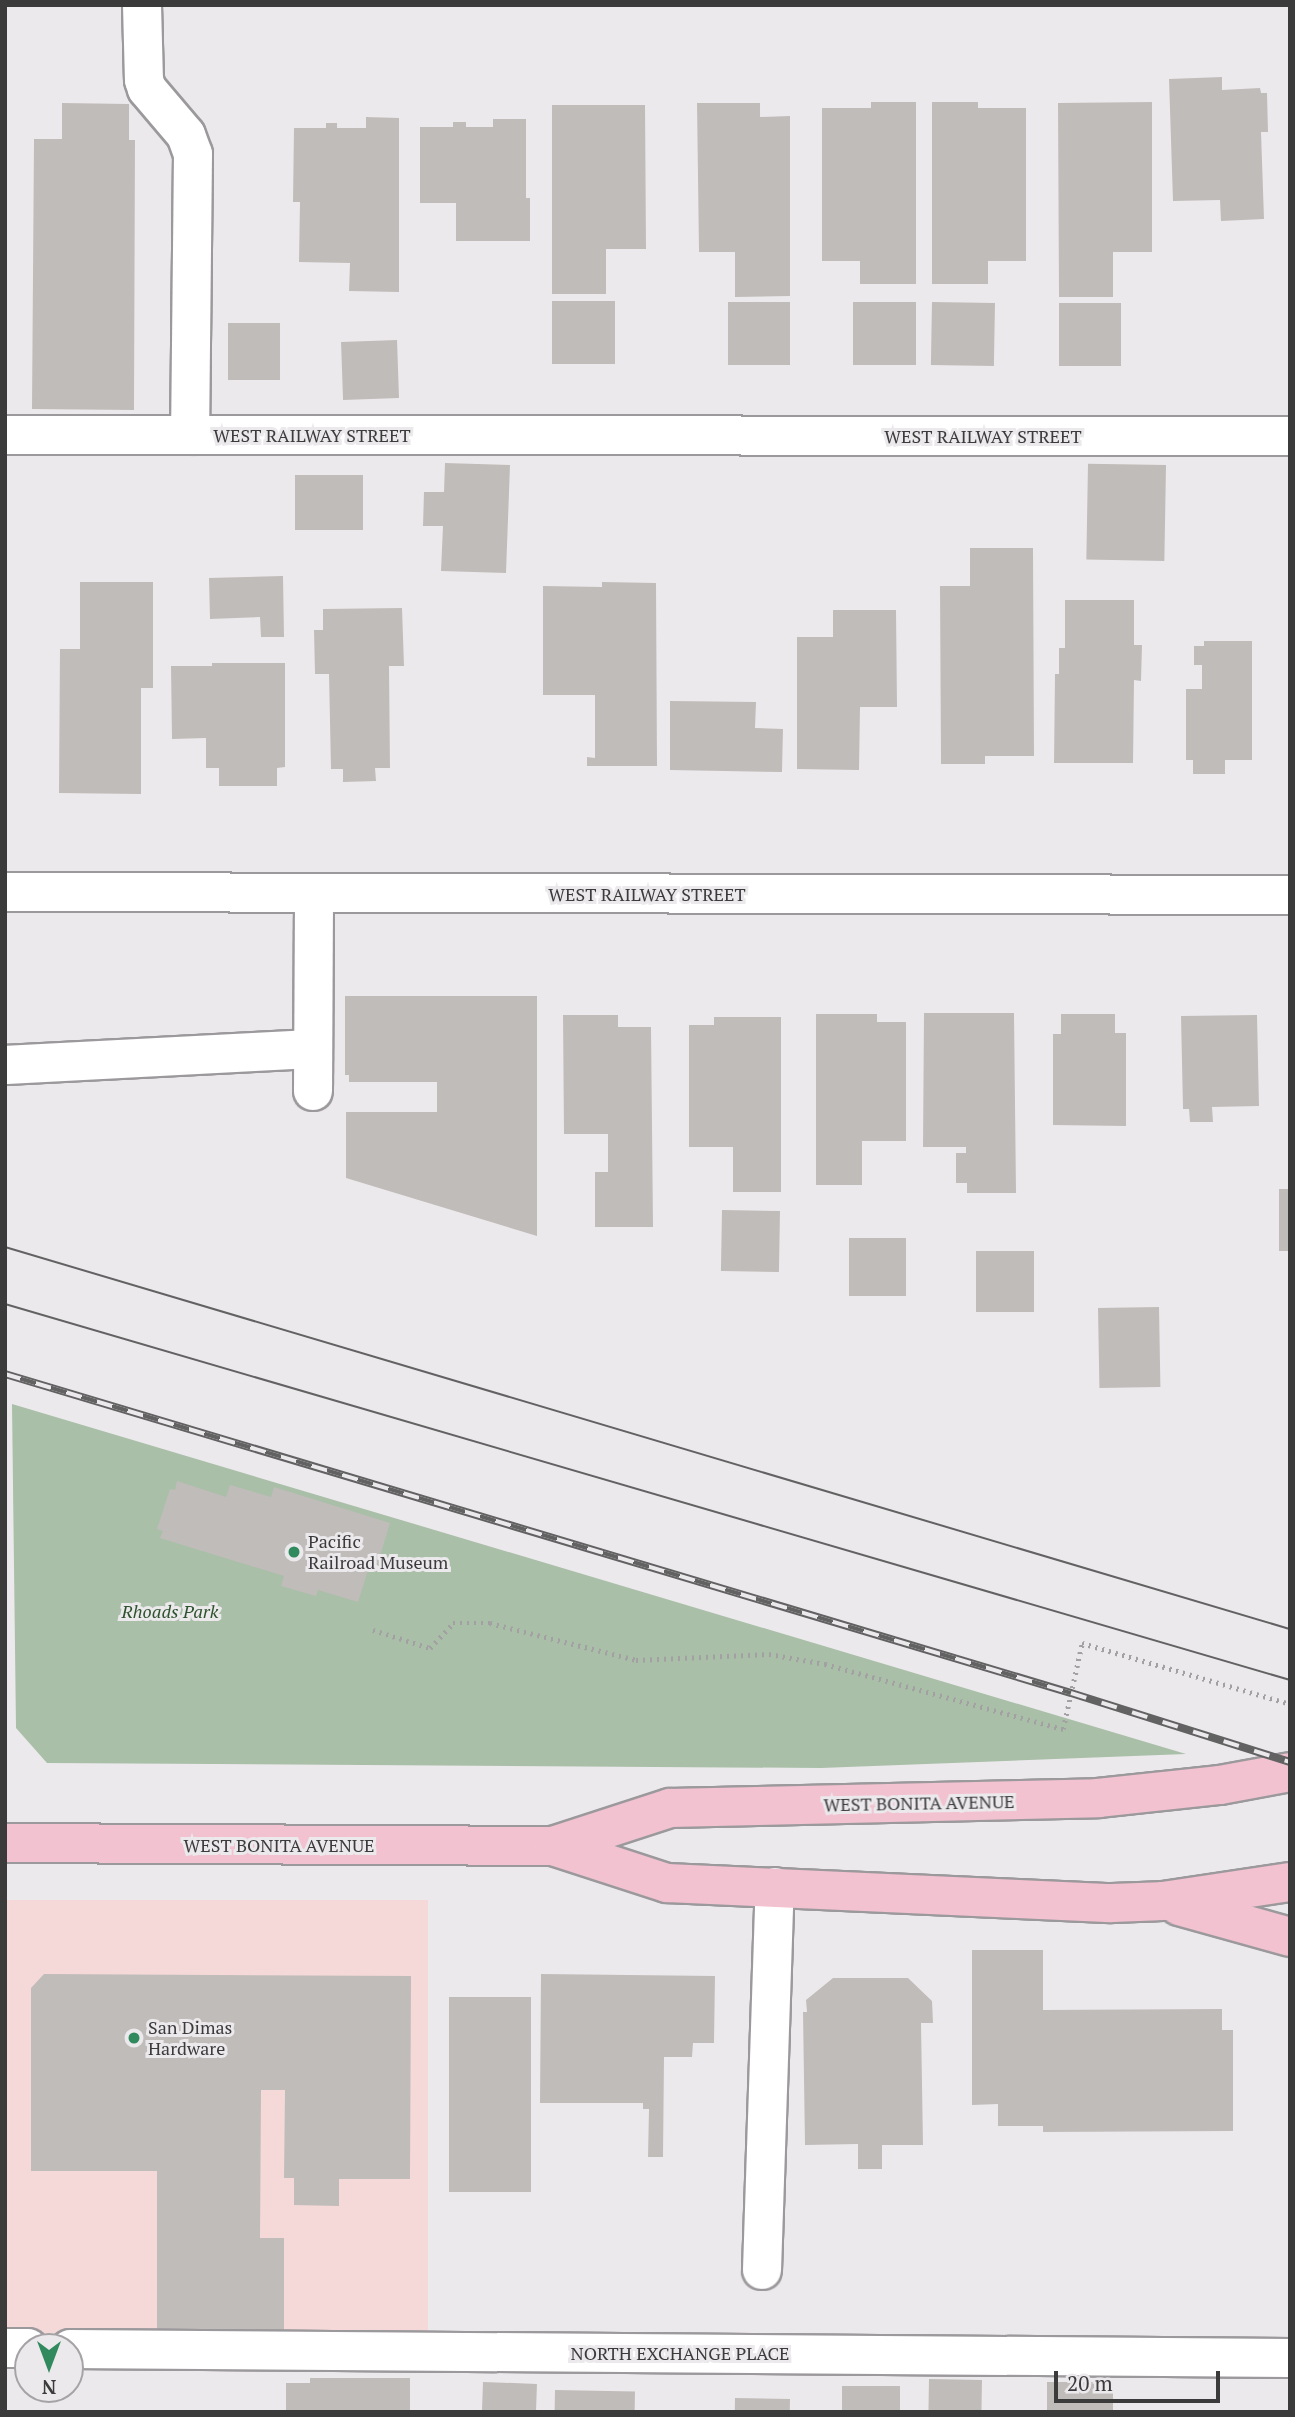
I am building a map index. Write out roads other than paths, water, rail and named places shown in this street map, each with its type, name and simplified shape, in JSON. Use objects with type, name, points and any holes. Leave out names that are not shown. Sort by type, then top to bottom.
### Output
[{"type":"main road","name":"WEST BONITA AVENUE","points":[[553,1846],[670,1808],[1098,1798],[1220,1785],[1290,1772]]},
{"type":"main road","name":"WEST BONITA AVENUE","points":[[5,1843],[553,1846],[667,1883],[1112,1903],[1163,1901],[1290,1882]]},
{"type":"main road","points":[[1163,1901],[1290,1937]]},
{"type":"street","points":[[142,5],[144,80],[152,97],[187,135],[193,154],[190,435]]},
{"type":"street","name":"WEST RAILWAY STREET","points":[[5,435],[1290,436]]},
{"type":"street","name":"WEST RAILWAY STREET","points":[[5,892],[1290,895]]},
{"type":"street","points":[[313,1091],[314,893]]},
{"type":"street","points":[[5,1065],[312,1049]]},
{"type":"street","points":[[762,2270],[775,1886]]},
{"type":"street","name":"NORTH EXCHANGE PLACE","points":[[84,2349],[1290,2358]]},
{"type":"tram line","points":[[5,1247],[1290,1629]]},
{"type":"tram line","points":[[5,1304],[1290,1680]]},
{"type":"railway","points":[[5,1374],[1071,1693],[1290,1762]]},
{"type":"place","name":"Pacific Railroad Museum","points":[[294,1552]]},
{"type":"place","name":"San Dimas Hardware","points":[[134,2038]]},
{"type":"park label","name":"Rhoads Park","points":[[170,1611]]}]
